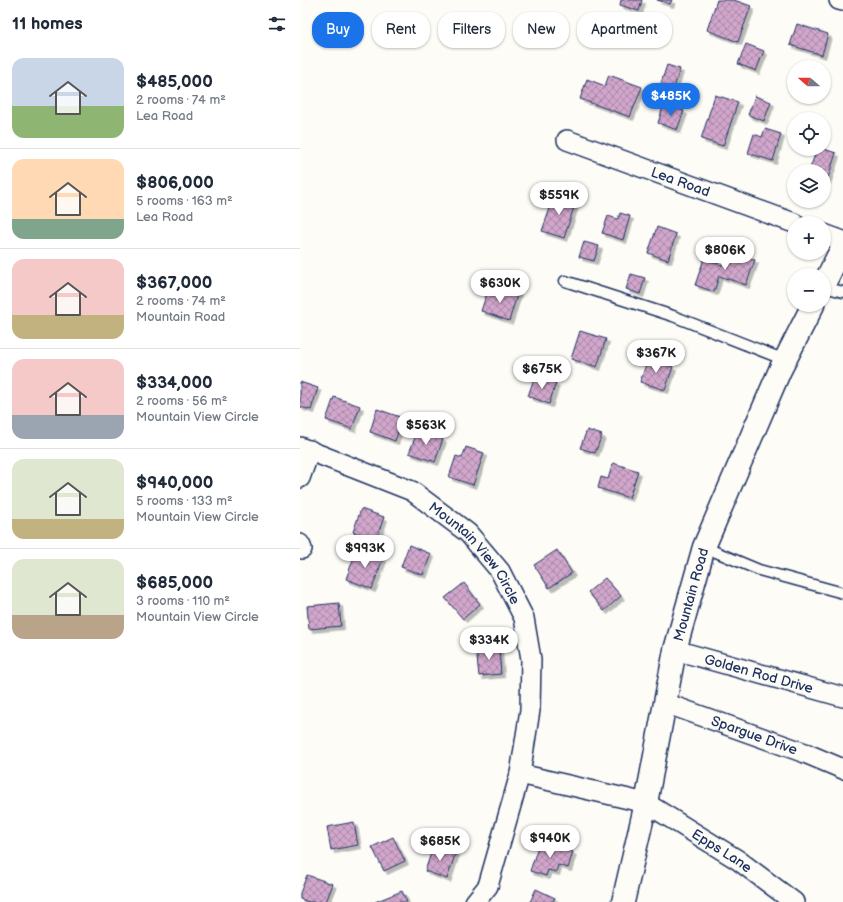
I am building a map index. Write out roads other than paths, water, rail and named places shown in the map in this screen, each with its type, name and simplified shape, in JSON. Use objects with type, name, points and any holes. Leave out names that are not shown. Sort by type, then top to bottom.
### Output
[{"type":"main road","points":[[831,270],[843,246]]},
{"type":"main road","name":"Mountain Road","points":[[624,902],[646,803],[675,650],[704,546],[785,360],[809,312]]},
{"type":"street","points":[[839,0],[843,1]]},
{"type":"street","name":"Lea Road","points":[[567,140],[787,220]]},
{"type":"street","points":[[831,237],[843,241]]},
{"type":"street","points":[[300,478],[305,449]]},
{"type":"street","name":"Mountain View Circle","points":[[305,449],[412,491],[468,533],[500,571],[524,618],[531,659],[530,710],[520,774],[488,886],[475,902]]},
{"type":"street","name":"Golden Rod Drive","points":[[675,650],[843,697]]},
{"type":"street","name":"Spargue Drive","points":[[665,703],[805,753],[843,769]]},
{"type":"street","name":"Epps Lane","points":[[520,774],[646,803],[738,860],[794,902]]},
{"type":"lane","points":[[565,281],[673,316],[785,360]]},
{"type":"lane","points":[[831,289],[843,292]]},
{"type":"lane","points":[[704,546],[759,570],[843,593]]}]
